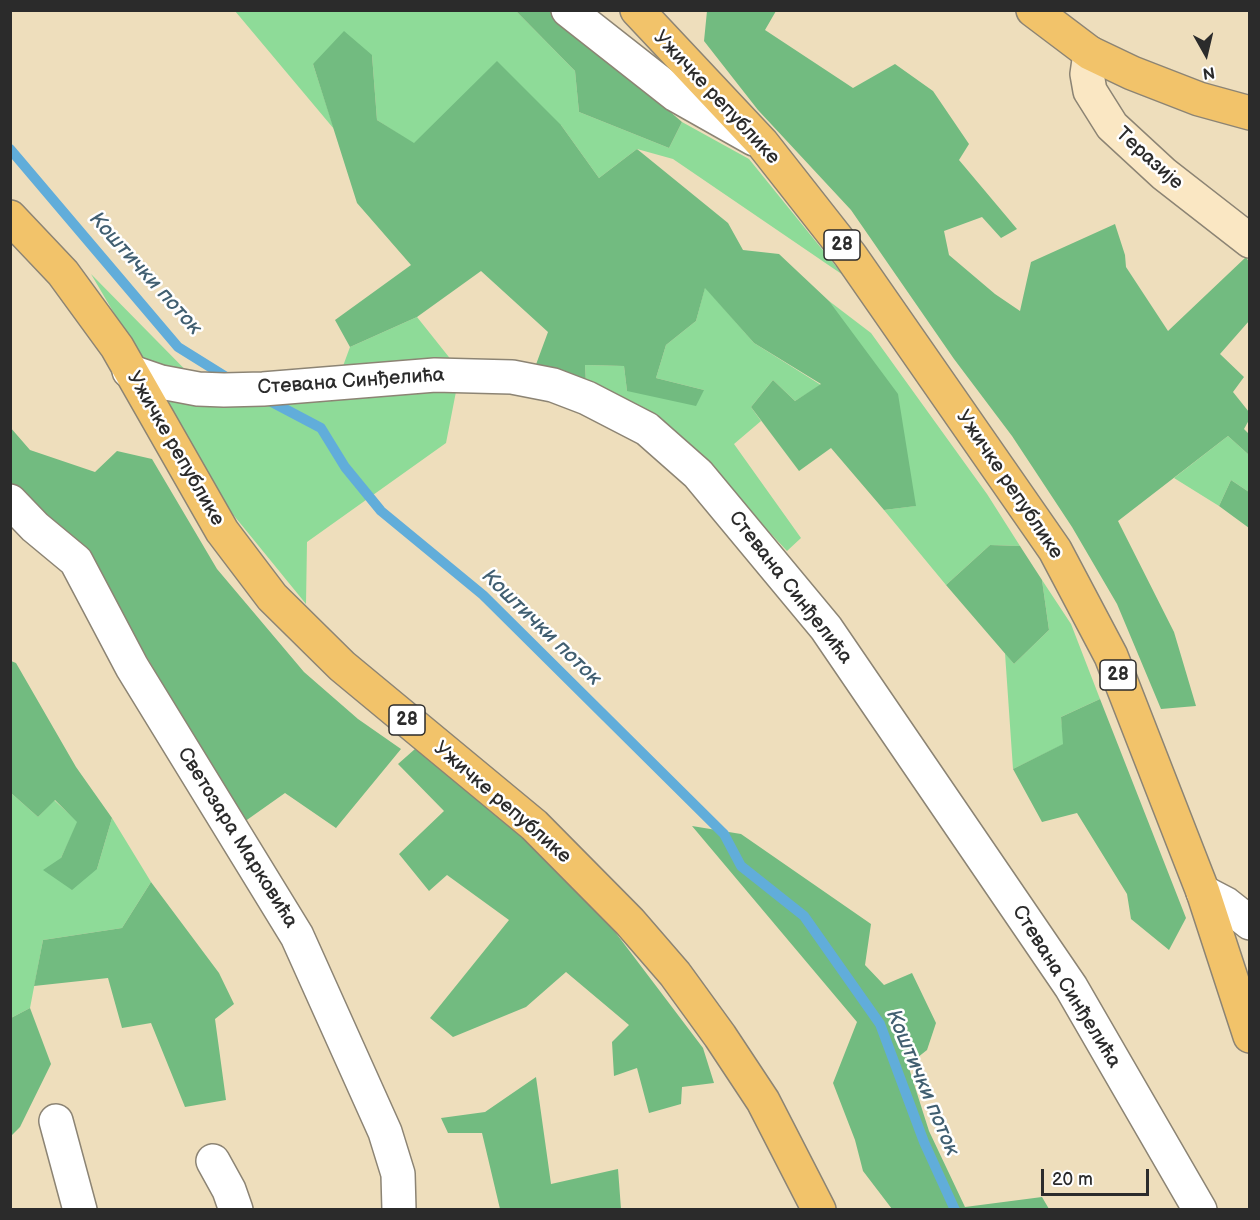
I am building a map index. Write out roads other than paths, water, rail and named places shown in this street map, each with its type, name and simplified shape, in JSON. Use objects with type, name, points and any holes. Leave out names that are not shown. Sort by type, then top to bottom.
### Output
[{"type":"main road","name":"Ужичке републике","points":[[637,10],[762,143],[850,255],[1055,550],[1111,656],[1203,892],[1250,1036]]},
{"type":"main road","points":[[1033,10],[1090,53],[1165,87],[1250,113]]},
{"type":"main road","name":"Ужичке републике","points":[[10,217],[63,273],[117,347],[222,531],[272,597],[342,666],[534,825],[630,922],[675,974],[763,1101],[819,1209]]},
{"type":"street","points":[[568,10],[676,95],[762,143]]},
{"type":"street","name":"Теразије","points":[[1090,53],[1087,74],[1090,91],[1112,126],[1164,174],[1250,241]]},
{"type":"street","name":"Стевана Синђелића","points":[[129,371],[161,382],[198,389],[224,390],[435,375],[512,377],[553,385],[587,398],[647,429],[672,448],[698,474],[826,628],[1071,987],[1200,1209]]},
{"type":"street","name":"Светозара Марковића","points":[[10,501],[76,561],[132,667],[297,936],[385,1132],[398,1174],[399,1209]]},
{"type":"street","points":[[1203,892],[1226,904],[1250,923]]},
{"type":"street","points":[[56,1120],[80,1209]]},
{"type":"street","points":[[213,1161],[229,1190],[236,1209]]},
{"type":"waterway","name":"Коштички поток","points":[[10,149],[178,347],[231,380]]},
{"type":"waterway","name":"Коштички поток","points":[[266,399],[321,428],[345,467],[381,511],[483,595],[724,834],[741,866],[804,916],[880,1024],[924,1142],[955,1210]]}]
